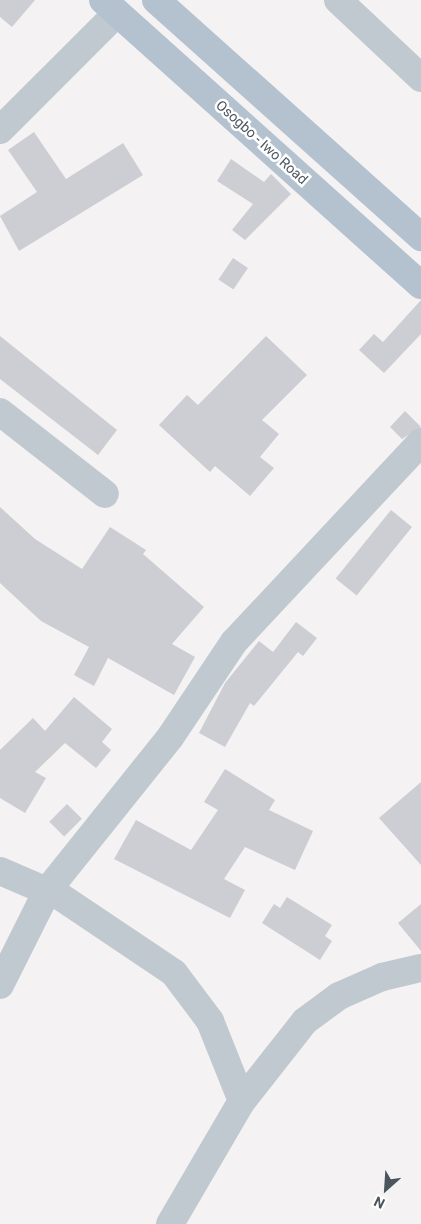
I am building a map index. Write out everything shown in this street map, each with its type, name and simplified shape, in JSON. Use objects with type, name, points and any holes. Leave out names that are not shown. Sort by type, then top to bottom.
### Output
[{"type":"main road","points":[[168,4],[421,237]]},
{"type":"main road","name":"Osogbo - Iwo Road","points":[[110,6],[421,285]]},
{"type":"street","points":[[338,0],[421,78]]},
{"type":"street","points":[[0,130],[110,6]]},
{"type":"street","points":[[0,412],[105,494]]},
{"type":"street","points":[[0,986],[50,891],[171,736],[234,642],[421,442]]},
{"type":"street","points":[[0,871],[50,891],[174,973],[210,1021],[242,1101]]},
{"type":"street","points":[[170,1224],[242,1101],[305,1021],[339,996],[382,977],[421,968]]},
{"type":"building","points":[[0,0],[35,0],[12,27],[0,17]]},
{"type":"building","points":[[34,132],[66,179],[123,143],[143,175],[19,251],[0,216],[37,192],[8,150]]},
{"type":"building","points":[[231,159],[264,182],[271,174],[291,194],[245,240],[232,230],[253,204],[217,181]]},
{"type":"building","points":[[233,258],[248,268],[233,290],[218,280]]},
{"type":"building","points":[[421,300],[421,334],[384,373],[359,350],[374,334],[383,342]]},
{"type":"building","points":[[0,336],[117,430],[98,455],[0,379]]},
{"type":"building","points":[[266,336],[307,375],[262,420],[279,434],[260,457],[274,468],[250,496],[215,466],[210,472],[159,425],[187,395],[198,405]]},
{"type":"building","points":[[405,411],[421,427],[402,439],[390,427]]},
{"type":"building","points":[[0,507],[35,539],[82,569],[110,527],[146,550],[143,554],[204,607],[172,644],[195,657],[174,695],[108,658],[94,686],[74,675],[89,647],[41,621],[0,583]]},
{"type":"building","points":[[391,510],[412,527],[357,595],[336,578]]},
{"type":"building","points":[[296,622],[317,638],[303,656],[298,652],[254,706],[250,703],[225,747],[199,733],[225,683],[259,641],[273,652]]},
{"type":"building","points":[[74,697],[112,729],[102,742],[111,750],[96,768],[65,743],[35,772],[46,778],[25,813],[0,798],[0,750],[33,718],[45,731]]},
{"type":"building","points":[[225,769],[275,800],[269,810],[313,831],[295,870],[245,847],[224,879],[245,890],[230,918],[114,859],[136,820],[191,850],[218,810],[204,802]]},
{"type":"building","points":[[421,782],[421,865],[379,818]]},
{"type":"building","points":[[67,804],[82,819],[64,837],[49,822]]},
{"type":"building","points":[[287,897],[332,925],[325,936],[332,941],[320,960],[262,923],[274,904],[280,908]]},
{"type":"building","points":[[421,904],[421,951],[398,923]]}]
